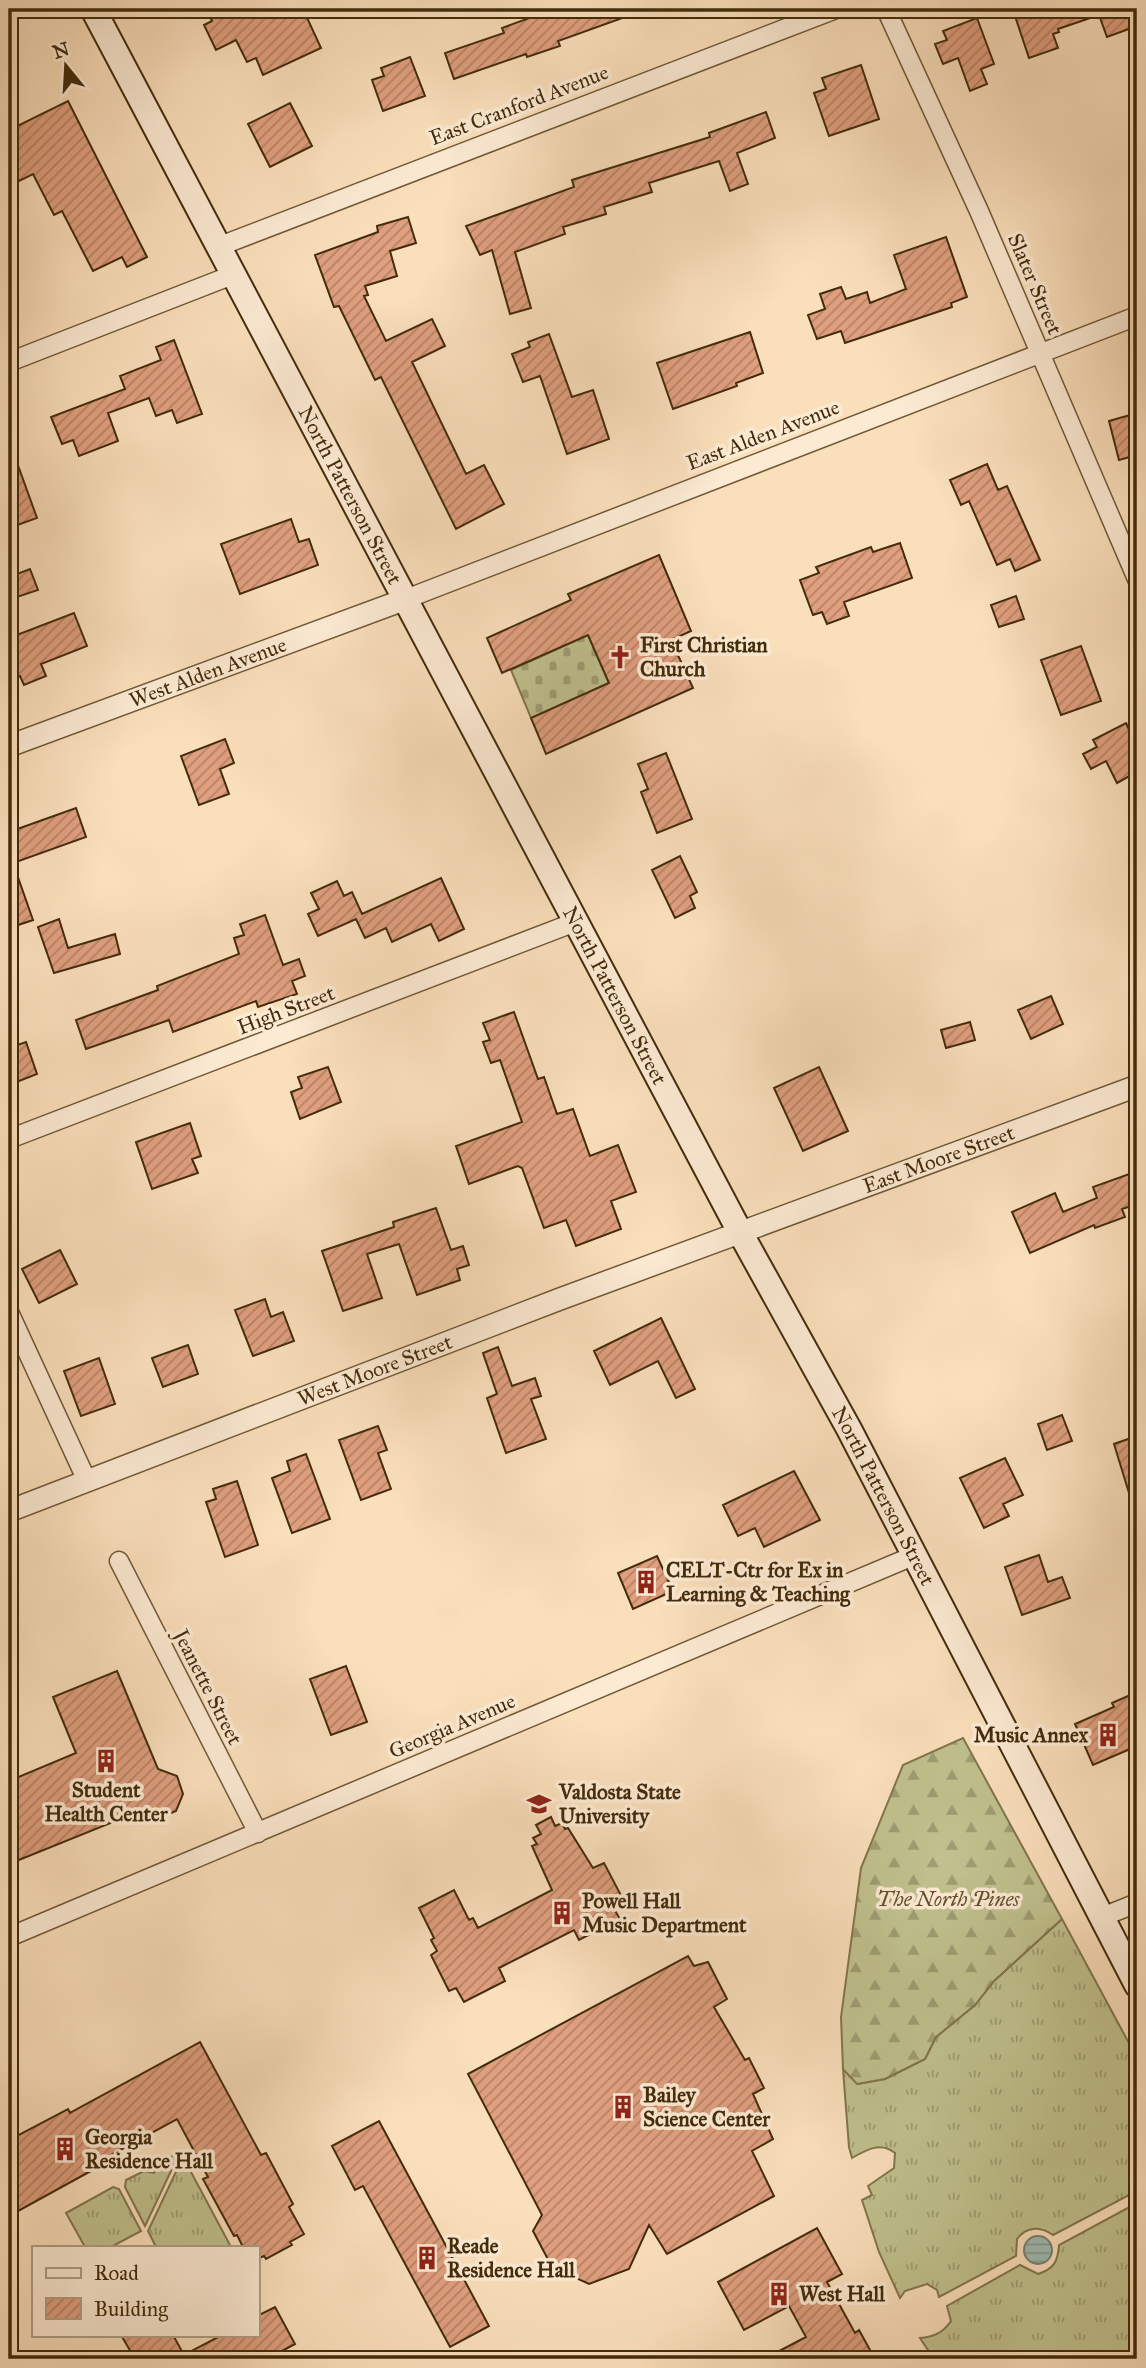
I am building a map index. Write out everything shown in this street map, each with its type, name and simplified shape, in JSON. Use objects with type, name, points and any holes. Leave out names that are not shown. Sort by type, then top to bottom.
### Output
[{"type":"main road","name":"North Patterson Street","points":[[93,9],[236,274],[741,1234],[849,1429],[1137,1984]]},
{"type":"street","name":"East Cranford Avenue","points":[[220,246],[836,9]]},
{"type":"street","name":"Slater Street","points":[[886,9],[1040,353],[1137,579]]},
{"type":"street","points":[[9,362],[236,274]]},
{"type":"street","name":"East Alden Avenue","points":[[406,599],[1137,316]]},
{"type":"street","name":"West Alden Avenue","points":[[9,746],[406,599]]},
{"type":"street","name":"High Street","points":[[9,1139],[578,921]]},
{"type":"street","name":"East Moore Street","points":[[741,1234],[1137,1086]]},
{"type":"street","name":"West Moore Street","points":[[9,1511],[561,1299],[741,1234]]},
{"type":"street","points":[[9,1311],[87,1481]]},
{"type":"street","name":"Georgia Avenue","points":[[9,1937],[913,1556]]},
{"type":"street","name":"Jeanette Street","points":[[119,1561],[258,1833]]},
{"type":"street","points":[[1101,1917],[1137,1903]]},
{"type":"green space","points":[[588,635],[609,683],[531,718],[511,670]]},
{"type":"green space","name":"The North Pines","points":[[963,1738],[1062,1919],[994,1981],[975,2005],[936,2037],[925,2059],[885,2079],[857,2084],[843,2069],[841,2017],[861,1868],[903,1765]]},
{"type":"green space","points":[[1062,1919],[1137,2058],[1137,2191],[1053,2235],[1039,2229],[1025,2232],[1017,2239],[1016,2256],[939,2297],[937,2290],[927,2284],[905,2291],[900,2298],[879,2252],[862,2200],[872,2195],[868,2186],[894,2168],[895,2153],[879,2147],[852,2158],[843,2069],[858,2084],[885,2079],[925,2059],[936,2037],[975,2005],[994,1981]]},
{"type":"green space","points":[[180,2152],[145,2226],[125,2187],[126,2180],[144,2171],[154,2173],[161,2162]]},
{"type":"green space","points":[[183,2157],[230,2246],[156,2246],[148,2231]]},
{"type":"green space","points":[[113,2187],[119,2189],[141,2231],[113,2246],[84,2246],[66,2213]]},
{"type":"green space","points":[[1137,2203],[1137,2359],[934,2359],[920,2338],[929,2337],[945,2329],[951,2321],[947,2306],[1020,2265],[1038,2274],[1048,2270],[1058,2256],[1059,2245]]},
{"type":"water","points":[[1038,2236],[1048,2240],[1052,2250],[1048,2260],[1038,2264],[1028,2260],[1024,2250],[1028,2240]]},
{"type":"building","points":[[206,9],[303,9],[321,48],[263,75],[256,58],[247,62],[236,40],[216,50],[204,25],[212,21]]},
{"type":"building","points":[[554,9],[642,11],[558,41],[560,46],[527,57],[526,54],[454,79],[445,53],[504,33],[502,28]]},
{"type":"building","points":[[1025,9],[1137,9],[1137,26],[1107,37],[1099,15],[1058,29],[1059,32],[1053,34],[1058,48],[1029,58],[1014,13]]},
{"type":"building","points":[[977,18],[994,64],[981,69],[987,84],[970,91],[958,58],[943,64],[935,44],[947,40],[943,31]]},
{"type":"building","points":[[410,57],[425,96],[383,111],[372,80],[384,76],[381,68]]},
{"type":"building","points":[[861,65],[879,119],[829,136],[814,93],[826,89],[822,78]]},
{"type":"building","points":[[68,101],[147,257],[127,267],[122,257],[93,271],[62,211],[54,215],[33,174],[9,186],[9,130]]},
{"type":"building","points":[[290,103],[312,146],[270,167],[248,124]]},
{"type":"building","points":[[766,112],[775,138],[737,153],[748,184],[730,191],[719,161],[649,183],[652,192],[604,207],[606,214],[563,227],[565,234],[515,252],[531,308],[510,314],[492,250],[480,255],[466,226],[574,187],[572,180],[710,137],[709,133]]},
{"type":"building","points":[[408,217],[416,243],[390,251],[397,276],[365,286],[368,295],[364,296],[386,341],[432,319],[445,346],[412,362],[466,474],[484,465],[504,504],[456,529],[381,377],[375,380],[339,306],[334,307],[315,255],[378,232],[377,226]]},
{"type":"building","points":[[946,237],[967,297],[951,303],[952,307],[845,343],[841,331],[817,339],[808,315],[825,309],[820,294],[841,287],[846,299],[867,292],[870,303],[906,289],[894,255]]},
{"type":"building","points":[[750,332],[763,373],[736,383],[737,386],[673,409],[657,363]]},
{"type":"building","points":[[549,334],[572,397],[593,390],[609,439],[567,454],[540,376],[523,382],[512,354],[530,347],[528,342]]},
{"type":"building","points":[[174,340],[202,414],[177,423],[172,410],[156,416],[149,398],[108,413],[118,441],[79,456],[73,440],[62,444],[51,417],[125,389],[120,376],[161,360],[156,347]]},
{"type":"building","points":[[1137,413],[1137,455],[1119,460],[1109,421]]},
{"type":"building","points":[[11,446],[37,518],[9,528],[9,447]]},
{"type":"building","points":[[987,464],[998,490],[1007,486],[1040,560],[1015,571],[1010,559],[997,565],[969,501],[961,505],[950,480]]},
{"type":"building","points":[[291,519],[299,542],[309,539],[318,565],[240,594],[221,544]]},
{"type":"building","points":[[900,543],[912,578],[844,602],[849,616],[827,624],[822,612],[813,615],[800,580],[819,573],[816,567],[871,547],[873,552]]},
{"type":"building","name":"First Christian Church","points":[[659,555],[691,631],[671,640],[693,688],[546,754],[531,718],[609,683],[588,635],[502,673],[487,638],[571,600],[568,594]]},
{"type":"building","points":[[30,569],[38,590],[14,598],[9,577]]},
{"type":"building","points":[[1016,596],[1024,619],[999,627],[991,605]]},
{"type":"building","points":[[74,613],[87,646],[41,664],[46,676],[24,685],[20,676],[9,680],[9,638]]},
{"type":"building","points":[[1081,646],[1101,701],[1061,715],[1041,660]]},
{"type":"building","points":[[1126,723],[1137,747],[1137,772],[1117,783],[1106,761],[1091,769],[1083,754],[1097,747],[1093,740]]},
{"type":"building","points":[[225,739],[234,763],[220,769],[229,794],[199,805],[181,756]]},
{"type":"building","points":[[666,753],[692,819],[657,833],[641,792],[648,789],[638,764]]},
{"type":"building","points":[[76,808],[86,837],[13,863],[33,920],[9,928],[9,832]]},
{"type":"building","points":[[680,856],[697,892],[690,896],[695,908],[675,918],[652,870]]},
{"type":"building","points":[[441,878],[464,929],[439,941],[431,924],[392,942],[386,928],[365,938],[356,919],[318,936],[308,914],[319,909],[311,893],[337,881],[344,896],[352,892],[362,914]]},
{"type":"building","points":[[265,915],[283,965],[299,959],[305,976],[292,981],[297,994],[258,1007],[256,1001],[173,1032],[169,1020],[86,1049],[76,1020],[158,990],[157,986],[239,954],[234,938],[244,935],[240,924]]},
{"type":"building","points":[[59,919],[68,948],[115,934],[120,954],[54,973],[38,927]]},
{"type":"building","points":[[1051,996],[1063,1024],[1031,1039],[1018,1010]]},
{"type":"building","points":[[514,1012],[538,1079],[544,1077],[557,1114],[573,1109],[590,1156],[618,1145],[636,1192],[611,1201],[621,1229],[576,1246],[566,1220],[544,1228],[522,1168],[518,1166],[469,1184],[456,1146],[522,1122],[500,1060],[491,1063],[483,1042],[490,1040],[483,1023]]},
{"type":"building","points":[[970,1022],[975,1040],[946,1048],[941,1030]]},
{"type":"building","points":[[26,1042],[37,1074],[9,1085],[9,1048]]},
{"type":"building","points":[[328,1067],[341,1102],[300,1119],[291,1092],[302,1088],[298,1077]]},
{"type":"building","points":[[819,1067],[848,1131],[803,1151],[774,1088]]},
{"type":"building","points":[[190,1123],[201,1156],[192,1159],[198,1173],[152,1189],[136,1142]]},
{"type":"building","points":[[1132,1173],[1137,1187],[1137,1204],[1122,1209],[1125,1217],[1095,1228],[1094,1225],[1030,1253],[1012,1212],[1055,1193],[1063,1212],[1097,1198],[1093,1187]]},
{"type":"building","points":[[436,1208],[451,1250],[463,1246],[469,1265],[457,1269],[460,1280],[417,1295],[399,1244],[367,1254],[382,1298],[343,1311],[322,1251],[394,1227],[393,1222]]},
{"type":"building","points":[[60,1250],[77,1284],[39,1303],[22,1269]]},
{"type":"building","points":[[265,1299],[271,1317],[283,1312],[294,1341],[253,1356],[235,1310]]},
{"type":"building","points":[[661,1318],[695,1389],[676,1398],[658,1361],[610,1385],[594,1351]]},
{"type":"building","points":[[188,1345],[198,1374],[163,1387],[152,1358]]},
{"type":"building","points":[[498,1347],[512,1386],[535,1378],[541,1396],[531,1399],[546,1439],[506,1453],[487,1398],[497,1394],[483,1353]]},
{"type":"building","points":[[99,1358],[115,1404],[81,1416],[64,1371]]},
{"type":"building","points":[[1062,1415],[1072,1441],[1047,1450],[1038,1424]]},
{"type":"building","points":[[378,1426],[387,1450],[378,1453],[391,1489],[361,1500],[339,1440]]},
{"type":"building","points":[[1137,1436],[1137,1506],[1133,1506],[1114,1444]]},
{"type":"building","points":[[306,1454],[330,1519],[292,1533],[272,1478],[290,1471],[287,1461]]},
{"type":"building","points":[[1005,1458],[1023,1495],[1003,1504],[1009,1516],[984,1528],[960,1478]]},
{"type":"building","points":[[794,1471],[820,1520],[764,1547],[755,1528],[738,1536],[723,1505]]},
{"type":"building","points":[[237,1481],[258,1545],[225,1557],[206,1502],[216,1499],[213,1489]]},
{"type":"building","points":[[1039,1555],[1048,1582],[1062,1577],[1070,1598],[1022,1615],[1005,1567]]},
{"type":"building","name":"CELT-Ctr for Ex in Learning & Teaching","points":[[657,1556],[673,1591],[633,1609],[618,1573]]},
{"type":"building","points":[[346,1666],[367,1722],[331,1735],[310,1679]]},
{"type":"building","name":"Student Health Center","points":[[117,1671],[158,1769],[177,1776],[183,1794],[176,1811],[157,1819],[140,1811],[9,1864],[9,1781],[76,1753],[53,1697]]},
{"type":"building","name":"Music Annex","points":[[1137,1692],[1137,1746],[1093,1765],[1075,1724],[1114,1707],[1112,1703]]},
{"type":"building","name":"Powell Hall Music Department","points":[[551,1817],[555,1826],[562,1823],[565,1829],[568,1828],[593,1868],[604,1863],[625,1903],[614,1909],[620,1919],[579,1940],[574,1930],[499,1968],[505,1981],[464,2002],[456,1988],[449,1991],[431,1955],[437,1951],[431,1940],[434,1938],[419,1908],[454,1890],[469,1920],[473,1918],[478,1928],[552,1890],[532,1846],[537,1844],[533,1838],[541,1834],[536,1825]]},
{"type":"building","name":"Bailey Science Center","points":[[688,1956],[694,1966],[708,1962],[727,1999],[714,2007],[745,2060],[749,2058],[764,2088],[753,2094],[773,2139],[752,2151],[774,2196],[667,2254],[649,2225],[629,2269],[589,2284],[552,2267],[533,2231],[542,2215],[468,2074]]},
{"type":"building","name":"Georgia Residence Hall","points":[[200,2042],[261,2155],[266,2153],[293,2204],[289,2207],[304,2234],[290,2242],[292,2245],[266,2259],[264,2256],[259,2258],[259,2246],[242,2246],[237,2235],[234,2236],[203,2179],[208,2177],[177,2119],[98,2162],[100,2166],[9,2216],[9,2140],[68,2109],[70,2113]]},
{"type":"building","name":"Reade Residence Hall","points":[[379,2121],[489,2326],[450,2347],[363,2186],[355,2190],[332,2146]]},
{"type":"building","name":"West Hall","points":[[817,2228],[842,2274],[827,2282],[855,2333],[859,2330],[875,2359],[764,2359],[806,2337],[789,2306],[744,2330],[718,2282]]},
{"type":"building","points":[[275,2307],[295,2344],[267,2359],[135,2359],[122,2336],[174,2336],[184,2355],[220,2336],[259,2336],[259,2315]]},
{"type":"place","name":"First Christian Church","points":[[620,657]]},
{"type":"place","name":"CELT-Ctr for Ex in Learning & Teaching","points":[[646,1582]]},
{"type":"place","name":"Music Annex","points":[[1108,1735]]},
{"type":"place","name":"Student Health Center","points":[[106,1761]]},
{"type":"place","name":"Valdosta State University","points":[[539,1804]]},
{"type":"place","name":"Powell Hall Music Department","points":[[562,1913]]},
{"type":"place","name":"Bailey Science Center","points":[[623,2107]]},
{"type":"place","name":"Georgia Residence Hall","points":[[65,2149]]},
{"type":"place","name":"Reade Residence Hall","points":[[427,2258]]},
{"type":"place","name":"West Hall","points":[[779,2294]]}]
